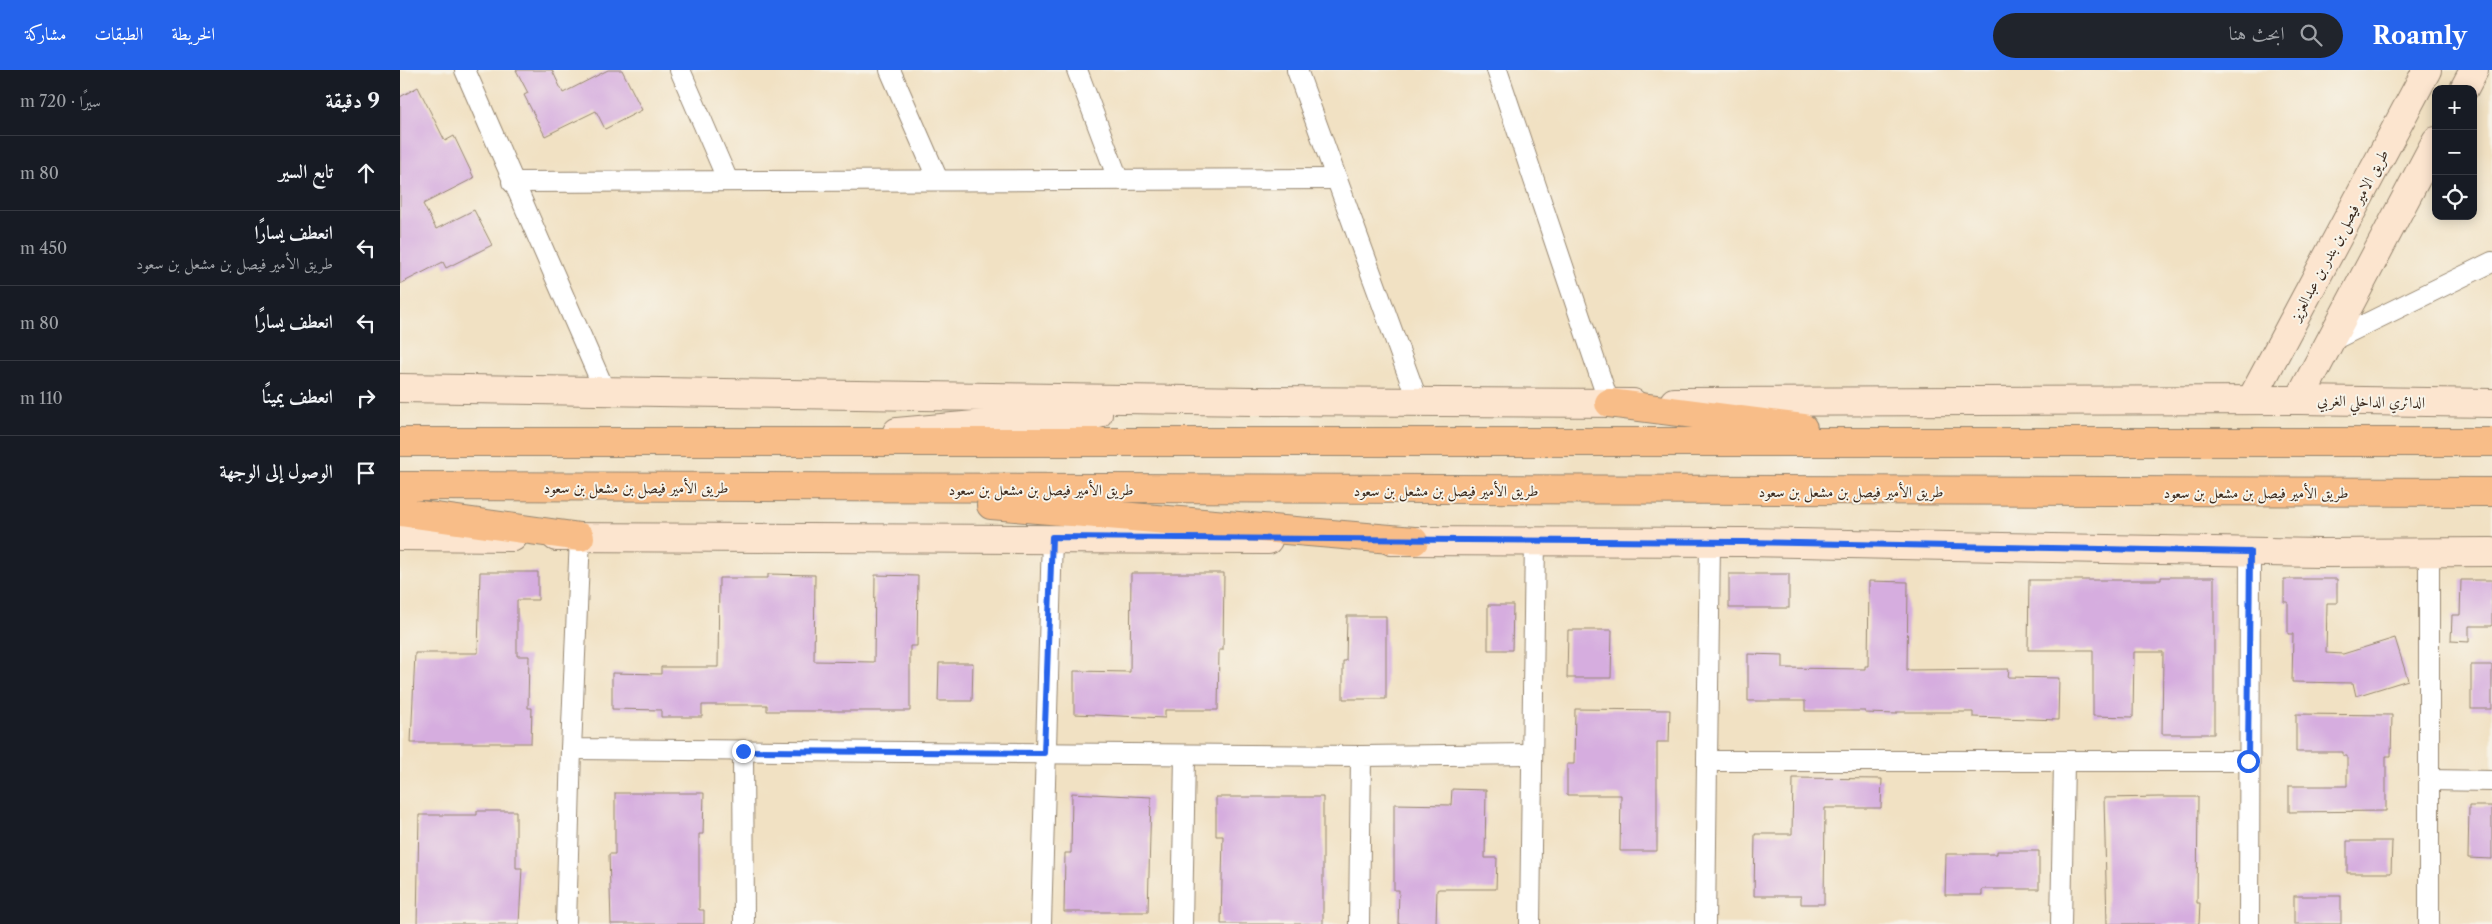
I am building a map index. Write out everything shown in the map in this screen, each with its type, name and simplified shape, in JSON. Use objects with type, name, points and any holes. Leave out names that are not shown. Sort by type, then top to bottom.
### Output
[{"type":"main road","name":"طريق الامير فيصل بن بندر بن عبدالعزيز","points":[[2251,400],[2427,70]]},
{"type":"main road","points":[[2466,85],[2474,70]]},
{"type":"main road","points":[[2299,400],[2432,149]]},
{"type":"main road","points":[[2298,315],[2285,363],[2291,373],[2297,376],[2305,373],[2325,351]]},
{"type":"main road","points":[[400,388],[1252,401]]},
{"type":"main road","name":"الدائري الداخلي الغربي","points":[[1252,401],[1609,403],[2299,400],[2492,403]]},
{"type":"main road","points":[[782,442],[1252,401]]},
{"type":"main road","points":[[1609,403],[1914,442]]},
{"type":"main road","points":[[400,442],[2492,442]]},
{"type":"main road","name":"طريق الأمير فيصل بن مشعل بن سعود","points":[[400,486],[2492,492]]},
{"type":"main road","points":[[805,488],[1414,541]]},
{"type":"main road","points":[[400,512],[580,537]]},
{"type":"main road","points":[[400,536],[1535,540],[2250,552],[2492,552]]},
{"type":"street","points":[[465,70],[512,182],[605,392]]},
{"type":"street","points":[[680,70],[728,181]]},
{"type":"street","points":[[890,70],[938,180]]},
{"type":"street","points":[[1077,70],[1118,179]]},
{"type":"street","points":[[1297,70],[1418,402]]},
{"type":"street","points":[[1498,70],[1609,403]]},
{"type":"street","points":[[512,182],[1337,178]]},
{"type":"street","points":[[2325,351],[2492,262]]},
{"type":"street","points":[[566,924],[580,537]]},
{"type":"street","points":[[1041,924],[1044,753],[1052,537]]},
{"type":"street","points":[[1530,924],[1535,540]]},
{"type":"street","points":[[1705,924],[1710,542]]},
{"type":"street","points":[[2249,924],[2250,552]]},
{"type":"street","points":[[2428,552],[2429,924]]},
{"type":"street","points":[[571,749],[1361,756],[1532,754]]},
{"type":"street","points":[[743,751],[744,924]]},
{"type":"street","points":[[1182,924],[1185,755]]},
{"type":"street","points":[[1359,924],[1361,756]]},
{"type":"street","points":[[1707,760],[2248,761]]},
{"type":"street","points":[[2061,924],[2064,761]]},
{"type":"street","points":[[2429,780],[2492,781]]},
{"type":"building","points":[[516,70],[552,70],[563,93],[608,70],[622,70],[642,110],[605,129],[596,111],[545,136],[524,95],[528,93]]},
{"type":"building","points":[[418,87],[445,141],[454,136],[474,178],[423,204],[436,229],[474,210],[492,245],[446,268],[443,262],[400,284],[400,97]]},
{"type":"building","points":[[480,572],[538,572],[538,600],[517,600],[517,656],[529,656],[528,708],[532,708],[531,743],[411,743],[415,653],[478,653]]},
{"type":"building","points":[[1131,573],[1224,573],[1223,650],[1219,650],[1218,710],[1165,710],[1165,718],[1074,714],[1074,671],[1130,672]]},
{"type":"building","points":[[768,574],[815,575],[814,661],[874,662],[875,575],[918,576],[917,646],[910,646],[910,711],[767,711],[767,705],[702,705],[702,717],[661,717],[661,710],[612,709],[612,673],[661,674],[661,667],[718,667],[719,578],[768,578]]},
{"type":"building","points":[[1729,574],[1789,574],[1789,608],[1729,608]]},
{"type":"building","points":[[2161,577],[2214,577],[2214,734],[2162,734],[2163,652],[2134,652],[2133,717],[2093,716],[2093,650],[2028,650],[2029,580],[2161,580]]},
{"type":"building","points":[[2284,579],[2337,579],[2337,603],[2327,603],[2326,653],[2343,654],[2395,638],[2408,680],[2356,696],[2353,683],[2292,682],[2293,634],[2288,634],[2288,602],[2284,602]]},
{"type":"building","points":[[2461,580],[2492,580],[2492,626],[2469,626],[2469,642],[2451,641],[2452,615],[2460,615]]},
{"type":"building","points":[[1869,581],[1908,582],[1907,670],[2009,669],[2008,677],[2059,678],[2058,720],[1973,717],[1973,712],[1897,712],[1897,714],[1865,713],[1865,711],[1805,711],[1805,701],[1748,701],[1748,654],[1783,655],[1783,668],[1865,669],[1865,666],[1868,666]]},
{"type":"building","points":[[1488,605],[1513,605],[1512,650],[1488,650]]},
{"type":"building","points":[[1347,616],[1386,616],[1386,699],[1343,699],[1343,661],[1346,661]]},
{"type":"building","points":[[1568,630],[1612,630],[1611,678],[1567,678]]},
{"type":"building","points":[[939,663],[973,663],[972,701],[938,701]]},
{"type":"building","points":[[2471,665],[2492,665],[2492,709],[2471,709]]},
{"type":"building","points":[[1575,709],[1670,710],[1669,742],[1657,742],[1657,851],[1620,851],[1621,795],[1567,795],[1567,764],[1574,764]]},
{"type":"building","points":[[2296,714],[2392,715],[2391,756],[2386,756],[2386,811],[2289,812],[2289,786],[2347,786],[2347,756],[2343,756],[2343,752],[2296,752]]},
{"type":"building","points":[[1793,778],[1882,779],[1881,808],[1825,808],[1824,904],[1801,904],[1801,896],[1754,896],[1755,834],[1792,834]]},
{"type":"building","points":[[1452,789],[1486,790],[1485,858],[1497,858],[1496,889],[1439,889],[1437,890],[1436,924],[1398,924],[1399,890],[1394,890],[1394,804],[1451,805]]},
{"type":"building","points":[[615,793],[704,793],[703,834],[699,834],[699,910],[704,910],[704,924],[611,924],[609,854],[615,854]]},
{"type":"building","points":[[1072,793],[1151,797],[1148,912],[1064,912],[1065,853],[1071,853]]},
{"type":"building","points":[[1216,797],[1323,797],[1323,924],[1221,924],[1223,836],[1216,836]]},
{"type":"building","points":[[2198,797],[2197,903],[2200,903],[2199,924],[2107,924],[2104,798]]},
{"type":"building","points":[[2469,806],[2492,806],[2492,859],[2468,858]]},
{"type":"building","points":[[477,811],[516,811],[516,868],[522,868],[519,924],[417,924],[419,815],[477,815]]},
{"type":"building","points":[[2347,841],[2392,841],[2391,873],[2347,873]]},
{"type":"building","points":[[1997,851],[2039,851],[2039,889],[1982,889],[1982,895],[1945,895],[1946,854],[1997,854]]},
{"type":"building","points":[[2294,896],[2341,896],[2341,924],[2294,924]]},
{"type":"route","points":[[743,751],[1044,753],[1052,537],[1742,542],[2250,552],[2248,761]]}]
